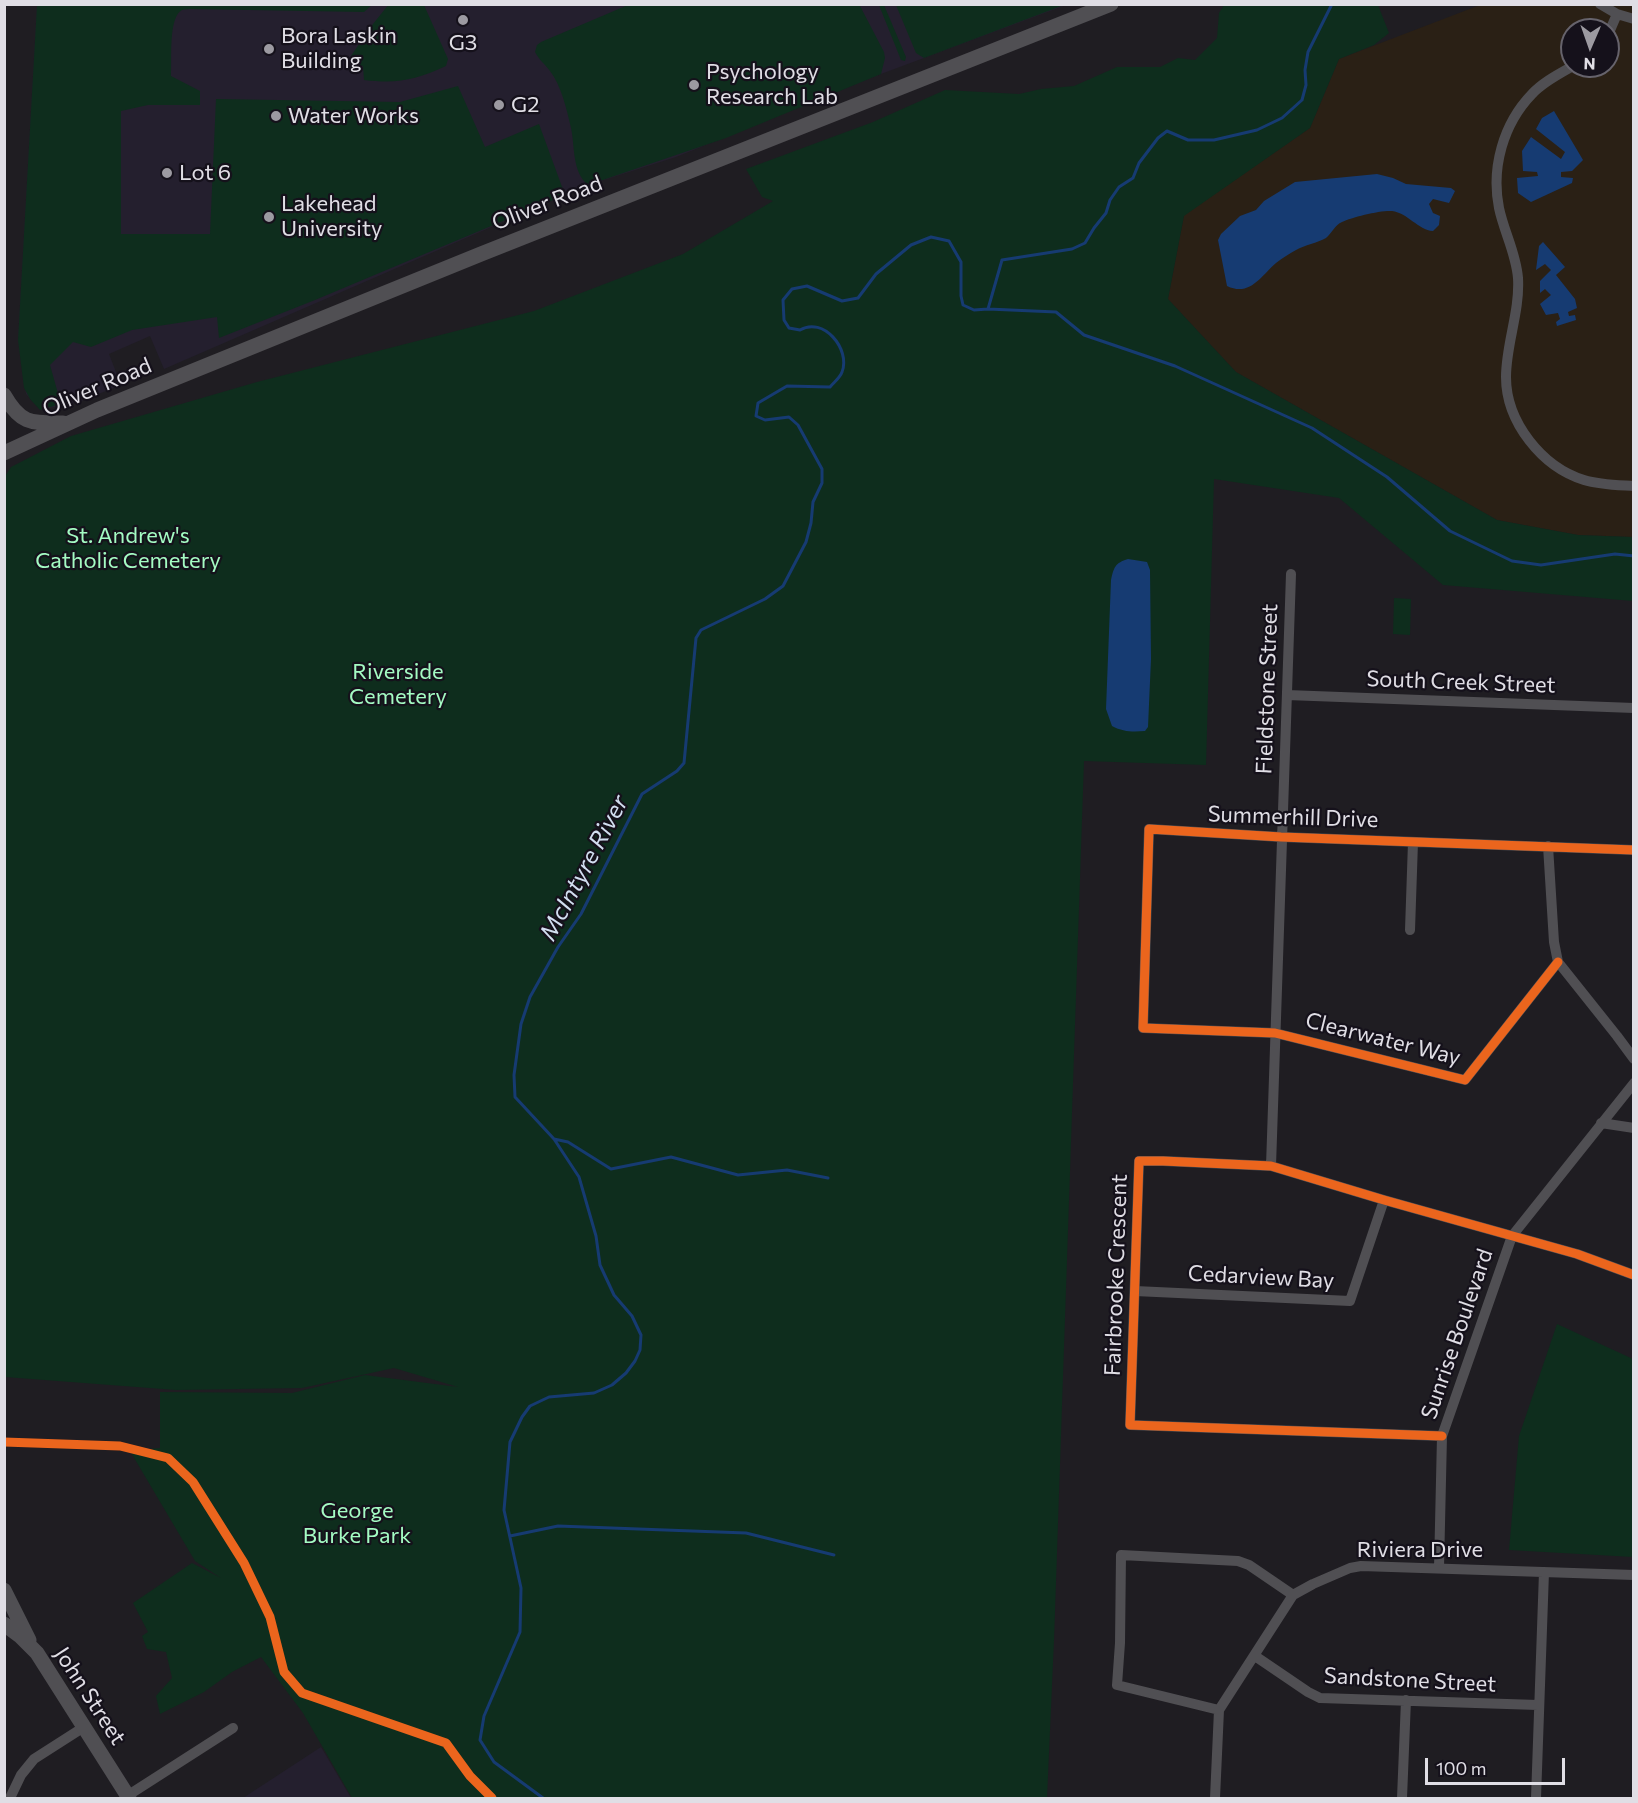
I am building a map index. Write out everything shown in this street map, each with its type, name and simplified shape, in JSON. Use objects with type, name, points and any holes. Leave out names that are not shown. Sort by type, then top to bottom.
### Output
[{"type":"main road","name":"Oliver Road","points":[[4,453],[66,423],[481,254],[1111,4]]},
{"type":"main road","points":[[4,395],[11,407],[32,423],[66,423]]},
{"type":"main road","points":[[4,1590],[37,1653]]},
{"type":"main road","name":"John Street","points":[[4,1624],[37,1653],[128,1797]]},
{"type":"street","points":[[1600,4],[1617,14],[1634,19]]},
{"type":"street","points":[[1615,18],[1617,14]]},
{"type":"street","points":[[1560,74],[1533,93],[1520,108],[1507,130],[1500,151],[1497,192],[1499,210],[1515,256],[1518,277],[1518,298],[1509,350],[1507,388],[1519,426],[1527,438],[1553,464],[1566,473],[1584,480],[1606,485],[1634,486]]},
{"type":"street","name":"Fieldstone Street","points":[[1271,1166],[1291,574]]},
{"type":"street","name":"South Creek Street","points":[[1287,695],[1634,708]]},
{"type":"street","name":"Summerhill Drive","points":[[1143,1028],[1149,829],[1281,837],[1634,850]]},
{"type":"street","points":[[1410,930],[1413,842]]},
{"type":"street","points":[[1548,846],[1554,942],[1558,962],[1634,1059]]},
{"type":"street","name":"Clearwater Way","points":[[1143,1028],[1275,1033],[1466,1080],[1558,962]]},
{"type":"street","name":"Sunrise Boulevard","points":[[1439,1568],[1442,1436],[1512,1236],[1634,1083]]},
{"type":"street","points":[[1601,1123],[1634,1128]]},
{"type":"street","name":"Fairbrooke Crescent","points":[[1442,1436],[1130,1425],[1139,1161],[1271,1166],[1577,1254],[1634,1275]]},
{"type":"street","name":"Cedarview Bay","points":[[1135,1291],[1350,1301],[1384,1200]]},
{"type":"street","points":[[1215,1798],[1219,1710],[1293,1595],[1249,1565],[1238,1561],[1121,1555],[1117,1685],[1219,1710]]},
{"type":"street","name":"Riviera Drive","points":[[1293,1595],[1355,1566],[1634,1575]]},
{"type":"street","points":[[1536,1798],[1544,1572]]},
{"type":"street","name":"Sandstone Street","points":[[1255,1656],[1320,1698],[1538,1705]]},
{"type":"street","points":[[1402,1798],[1406,1700]]},
{"type":"street","points":[[10,1798],[21,1775],[34,1759],[84,1727]]},
{"type":"street","points":[[128,1797],[233,1728]]},
{"type":"shaded area","name":"Lakehead University","points":[[37,5],[1066,5],[881,74],[676,157],[588,185],[164,369],[150,336],[109,354],[121,385],[81,401],[41,410],[26,394],[18,340]]},
{"type":"shaded area","points":[[1480,5],[1633,5],[1633,537],[1578,535],[1497,520],[1236,372],[1168,299],[1184,215],[1310,128],[1339,59]]},
{"type":"shaded area","points":[[321,1747],[351,1798],[243,1798]]},
{"type":"green space","points":[[389,4],[424,5],[448,59],[446,66],[415,78],[387,81],[364,80],[363,66],[345,65]]},
{"type":"green space","points":[[859,4],[884,52],[885,58],[881,74],[726,138],[588,185],[579,173],[571,128],[560,90],[554,77],[535,52],[537,45],[541,42],[628,5]]},
{"type":"green space","points":[[37,5],[372,5],[364,12],[182,10],[178,14],[173,30],[171,76],[200,91],[200,105],[148,105],[121,111],[121,234],[210,234],[216,99],[400,102],[458,86],[485,147],[539,124],[565,195],[219,338],[217,317],[132,330],[91,347],[73,342],[50,365],[61,404],[40,410],[24,388],[18,340]]},
{"type":"green space","points":[[879,5],[884,5],[906,57],[905,61],[901,60]]},
{"type":"green space","points":[[896,5],[1064,5],[924,58],[916,53]]},
{"type":"green space","points":[[1224,5],[1378,5],[1389,33],[1374,45],[1339,59],[1310,128],[1184,216],[1168,299],[1236,372],[1497,520],[1578,535],[1633,537],[1633,601],[1443,585],[1339,498],[1214,479],[1206,765],[1084,761],[1047,1798],[352,1798],[303,1713],[261,1657],[232,1672],[204,1692],[160,1714],[156,1696],[172,1678],[166,1652],[147,1649],[142,1636],[148,1632],[133,1603],[192,1563],[221,1578],[195,1561],[130,1451],[160,1448],[160,1392],[292,1393],[365,1375],[458,1387],[394,1368],[302,1388],[176,1390],[5,1377],[4,478],[11,467],[71,436],[257,382],[534,311],[683,254],[773,201],[762,197],[746,169],[873,122],[945,90],[1019,94],[1074,86],[1117,67],[1160,67],[1178,58],[1195,60],[1217,38],[1219,13]]},
{"type":"green space","points":[[1394,598],[1411,599],[1410,635],[1393,634]]},
{"type":"green space","points":[[1557,1324],[1633,1359],[1633,1557],[1509,1550],[1519,1436]]},
{"type":"water","points":[[1554,111],[1583,160],[1572,171],[1561,172],[1561,177],[1573,178],[1572,183],[1531,202],[1518,193],[1517,178],[1538,176],[1537,172],[1523,171],[1522,151],[1531,137],[1561,159],[1565,152],[1536,129],[1542,118]]},
{"type":"water","points":[[1377,174],[1406,184],[1451,188],[1455,191],[1449,203],[1433,199],[1429,204],[1433,213],[1440,216],[1439,225],[1433,231],[1428,230],[1398,212],[1392,211],[1359,216],[1340,223],[1326,238],[1286,256],[1249,287],[1235,289],[1227,286],[1218,240],[1221,234],[1240,216],[1256,210],[1264,201],[1295,182]]},
{"type":"water","points":[[1543,242],[1565,267],[1556,275],[1575,299],[1577,308],[1568,312],[1569,316],[1575,315],[1576,320],[1557,326],[1556,322],[1560,319],[1558,313],[1546,315],[1540,304],[1551,295],[1545,289],[1540,293],[1540,281],[1551,270],[1545,264],[1536,270],[1539,246]]},
{"type":"water","points":[[1128,559],[1147,562],[1150,570],[1151,659],[1148,727],[1145,731],[1128,731],[1112,726],[1106,709],[1111,580],[1116,566]]},
{"type":"waterway","name":"McIntyre River","points":[[988,309],[1002,260],[1072,249],[1085,243],[1106,213],[1110,200],[1119,187],[1133,178],[1139,163],[1158,138],[1167,131],[1188,140],[1214,140],[1257,130],[1282,118],[1302,100],[1306,85],[1305,70],[1308,52],[1332,4]]},
{"type":"waterway","name":"McIntyre River","points":[[543,1798],[494,1762],[480,1740],[484,1716],[520,1632],[521,1588],[504,1510],[510,1442],[530,1406],[549,1397],[594,1393],[612,1385],[626,1373],[635,1361],[640,1350],[641,1335],[632,1316],[614,1295],[600,1265],[596,1236],[579,1177],[554,1139],[515,1097],[514,1075],[521,1024],[530,997],[558,947],[581,914],[642,794],[677,771],[684,763],[696,638],[701,630],[765,599],[783,586],[806,542],[813,502],[822,483],[822,469],[798,425],[789,417],[765,420],[756,416],[758,403],[787,386],[830,387],[841,374],[844,363],[839,345],[826,331],[818,327],[800,330],[789,328],[784,320],[783,300],[792,289],[807,286],[842,301],[858,298],[876,274],[911,245],[931,237],[949,241],[961,262],[963,305],[974,310],[1056,312],[1084,335],[1175,366],[1312,428],[1387,477],[1450,531],[1512,561],[1541,565],[1615,554],[1634,556]]},
{"type":"waterway","points":[[554,1139],[568,1142],[611,1169],[671,1157],[738,1175],[787,1170],[828,1178]]},
{"type":"waterway","points":[[510,1536],[558,1526],[746,1533],[834,1555]]},
{"type":"cycle path","points":[[1558,962],[1465,1080],[1275,1033],[1143,1028],[1149,829],[1281,837],[1634,850]]},
{"type":"cycle path","points":[[1442,1436],[1130,1425],[1139,1161],[1271,1166],[1577,1254],[1634,1275]]},
{"type":"cycle path","points":[[4,1442],[120,1446],[168,1458],[193,1482],[244,1563],[270,1617],[284,1672],[302,1693],[446,1743],[470,1776],[492,1798]]},
{"type":"place","name":"G3","points":[[463,20]]},
{"type":"place","name":"Bora Laskin Building","points":[[269,49]]},
{"type":"place","name":"Psychology Research Lab","points":[[694,85]]},
{"type":"place","name":"G2","points":[[499,105]]},
{"type":"place","name":"Water Works","points":[[276,116]]},
{"type":"place","name":"Lot 6","points":[[167,173]]},
{"type":"place","name":"Lakehead University","points":[[269,217]]},
{"type":"park label","name":"St. Andrew's Catholic Cemetery","points":[[128,548]]},
{"type":"park label","name":"Riverside Cemetery","points":[[398,684]]},
{"type":"park label","name":"George Burke Park","points":[[357,1524]]}]
